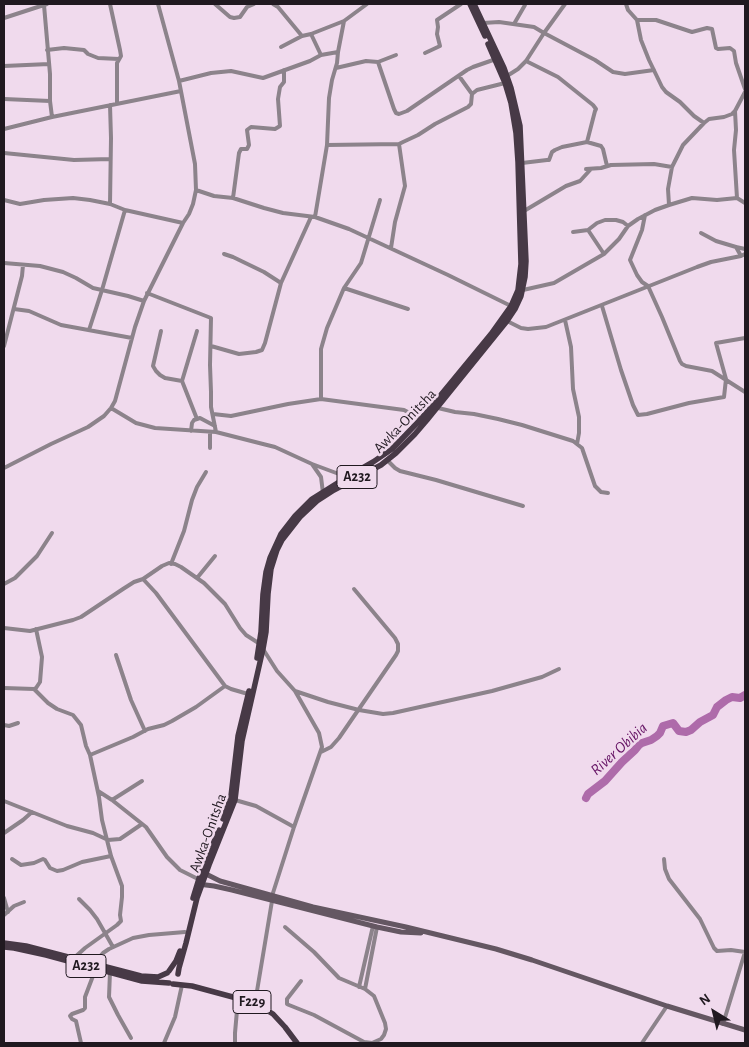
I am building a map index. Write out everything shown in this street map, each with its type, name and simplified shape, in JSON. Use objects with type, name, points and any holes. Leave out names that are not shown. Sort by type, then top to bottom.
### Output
[{"type":"main road","name":"Awka-Onitsha","points":[[203,873],[235,800],[242,741],[261,646],[265,578],[268,563],[281,534],[312,499],[381,465],[396,453],[438,408],[507,321],[513,307],[521,273],[516,133],[511,103],[505,83],[470,4]]},
{"type":"main road","name":"Awka-Onitsha","points":[[323,494],[392,449],[421,419],[513,307],[523,290],[526,261],[519,119],[515,98],[507,76],[474,4]]},
{"type":"main road","name":"Awka-Onitsha","points":[[168,972],[174,966],[179,955],[199,883],[231,796],[238,736],[261,646]]},
{"type":"main road","points":[[203,873],[220,881],[272,898],[375,926],[413,933],[432,933]]},
{"type":"main road","name":"Awka-Onitsha","points":[[178,975],[199,883]]},
{"type":"main road","points":[[199,883],[432,933],[496,949],[745,1030]]},
{"type":"main road","name":"A232","points":[[4,942],[74,958],[110,972],[142,981],[171,984]]},
{"type":"main road","name":"A232","points":[[4,947],[141,976],[158,977],[168,972]]},
{"type":"main road","points":[[174,971],[178,975],[177,982],[171,984],[165,977],[168,972],[174,971]]},
{"type":"main road","name":"F229","points":[[178,975],[192,986]]},
{"type":"main road","name":"F229","points":[[171,984],[192,986],[255,1003],[273,1014],[297,1043]]},
{"type":"street","points":[[27,4],[27,11]]},
{"type":"street","points":[[4,18],[45,4],[52,117]]},
{"type":"street","points":[[110,4],[121,56],[117,63],[117,104]]},
{"type":"street","points":[[4,468],[88,427],[104,416],[111,408],[116,401],[144,300],[193,204],[196,190],[195,164],[179,81],[158,4]]},
{"type":"street","points":[[215,4],[230,17],[234,18],[240,17],[246,5],[254,4]]},
{"type":"street","points":[[273,4],[278,7],[302,36]]},
{"type":"street","points":[[281,47],[302,36],[344,21],[367,4]]},
{"type":"street","points":[[425,53],[440,46],[437,34],[437,20],[461,4]]},
{"type":"street","points":[[507,76],[526,61],[565,4]]},
{"type":"street","points":[[626,4],[636,20],[641,40],[662,87],[704,123]]},
{"type":"street","points":[[514,24],[525,5]]},
{"type":"street","points":[[636,20],[656,20],[692,32],[707,28],[712,29],[716,48],[732,48],[734,50],[736,63],[745,90],[735,110],[729,115],[709,119],[683,145],[672,167],[668,189],[669,204]]},
{"type":"street","points":[[211,346],[239,354],[262,350],[266,343],[281,283],[313,217],[327,145],[329,98],[344,21]]},
{"type":"street","points":[[483,23],[499,22],[534,27],[595,60],[613,72],[625,74],[654,70]]},
{"type":"street","points":[[311,34],[321,55]]},
{"type":"street","points":[[47,50],[64,48],[84,50],[98,58],[119,58]]},
{"type":"street","points":[[179,81],[231,71],[263,78],[310,61],[321,55],[338,52]]},
{"type":"street","points":[[336,68],[366,61],[378,62],[396,55]]},
{"type":"street","points":[[378,62],[396,114],[399,114],[407,111],[473,67],[496,59]]},
{"type":"street","points":[[526,61],[558,77],[596,109],[587,142]]},
{"type":"street","points":[[4,66],[49,64]]},
{"type":"street","points":[[233,198],[239,153],[241,149],[247,149],[249,145],[247,130],[251,126],[275,129],[280,126],[278,99],[280,87],[284,82],[284,70]]},
{"type":"street","points":[[327,145],[399,144],[418,135],[471,104],[472,94],[459,76]]},
{"type":"street","points":[[472,94],[477,90],[505,83]]},
{"type":"street","points":[[4,129],[52,117],[181,91]]},
{"type":"street","points":[[4,99],[50,101]]},
{"type":"street","points":[[110,105],[110,204]]},
{"type":"street","points":[[523,290],[554,283],[604,254],[628,226],[645,215],[669,204],[692,198],[742,200],[737,179],[734,150],[735,110]]},
{"type":"street","points":[[522,163],[549,160],[552,152],[555,150],[587,142],[601,146],[607,166]]},
{"type":"street","points":[[391,248],[395,222],[406,186],[399,144]]},
{"type":"street","points":[[4,153],[74,160],[110,159]]},
{"type":"street","points":[[586,169],[612,165],[654,164],[672,167]]},
{"type":"street","points":[[524,211],[566,186],[580,181],[591,168]]},
{"type":"street","points":[[196,190],[214,196],[233,198],[264,208],[313,217],[368,237],[513,307]]},
{"type":"street","points":[[4,200],[20,204],[73,198],[110,204],[125,210],[183,223]]},
{"type":"street","points":[[321,399],[321,349],[327,328],[344,288],[361,263],[380,200]]},
{"type":"street","points":[[89,330],[125,210]]},
{"type":"street","points":[[645,215],[642,230],[630,260],[637,275],[648,286],[682,364],[712,371],[745,392]]},
{"type":"street","points":[[573,232],[588,230],[605,220],[616,220],[628,226]]},
{"type":"street","points":[[588,230],[604,254]]},
{"type":"street","points":[[701,234],[716,241],[745,249]]},
{"type":"street","points":[[736,247],[740,256]]},
{"type":"street","points":[[224,254],[264,272],[281,283]]},
{"type":"street","points":[[507,321],[521,328],[546,327],[602,306],[697,266],[745,254]]},
{"type":"street","points":[[4,264],[40,266],[63,272],[93,288],[144,300]]},
{"type":"street","points":[[4,346],[22,276],[22,265]]},
{"type":"street","points":[[344,288],[408,309]]},
{"type":"street","points":[[147,293],[209,316],[211,320],[211,406],[216,432]]},
{"type":"street","points":[[602,306],[621,370],[638,414],[647,414],[689,403],[724,397],[726,379],[716,343],[745,338]]},
{"type":"street","points":[[14,309],[29,311],[61,325],[132,338]]},
{"type":"street","points":[[566,320],[571,347],[573,389],[578,417],[579,433],[577,444]]},
{"type":"street","points":[[161,331],[154,366],[156,371],[165,378],[182,381]]},
{"type":"street","points":[[197,331],[182,381],[197,419]]},
{"type":"street","points":[[213,414],[231,416],[321,399],[404,410],[421,419]]},
{"type":"street","points":[[111,408],[136,423],[156,428],[216,432],[275,447],[312,464],[354,479]]},
{"type":"street","points":[[438,408],[522,425],[564,437],[582,448],[595,486],[601,492],[608,493]]},
{"type":"street","points":[[191,431],[194,420],[200,418],[215,426]]},
{"type":"street","points":[[210,432],[210,448]]},
{"type":"street","points":[[387,460],[400,471],[523,506]]},
{"type":"street","points":[[312,464],[321,477],[323,494]]},
{"type":"street","points":[[171,564],[184,531],[192,500],[206,472]]},
{"type":"street","points":[[4,584],[24,570],[52,533]]},
{"type":"street","points":[[197,578],[215,556]]},
{"type":"street","points":[[4,628],[21,631],[36,629],[61,624],[81,617],[122,589],[143,579],[162,566],[175,564],[197,578],[225,604],[240,628],[261,646],[295,691],[319,733],[322,742],[321,752],[294,826],[272,898],[255,1003]]},
{"type":"street","points":[[143,579],[156,593],[225,686],[248,694]]},
{"type":"street","points":[[321,752],[331,747],[339,738],[398,651],[398,644],[395,638],[354,589]]},
{"type":"street","points":[[34,689],[40,682],[42,657],[36,629]]},
{"type":"street","points":[[116,655],[131,700],[145,731]]},
{"type":"street","points":[[295,691],[358,710],[382,714],[492,691],[542,677],[559,669]]},
{"type":"street","points":[[90,755],[172,721],[202,703],[225,686]]},
{"type":"street","points":[[4,688],[34,689],[57,708],[70,712],[81,725],[90,755],[102,820],[111,856],[122,886],[121,921],[74,958]]},
{"type":"street","points":[[4,725],[18,724]]},
{"type":"street","points":[[112,800],[142,781]]},
{"type":"street","points":[[98,791],[146,827],[167,857],[180,870],[199,883]]},
{"type":"street","points":[[235,800],[256,806],[294,826]]},
{"type":"street","points":[[4,801],[108,840],[120,839],[142,824]]},
{"type":"street","points":[[4,833],[32,812]]},
{"type":"street","points":[[12,859],[21,865],[45,860],[50,868],[57,871],[82,862],[111,856]]},
{"type":"street","points":[[664,859],[668,880],[700,920],[714,948],[717,951],[745,952],[723,1024]]},
{"type":"street","points":[[4,898],[6,913]]},
{"type":"street","points":[[79,899],[97,919],[113,947]]},
{"type":"street","points":[[6,913],[14,906],[24,902]]},
{"type":"street","points":[[359,987],[375,926]]},
{"type":"street","points":[[365,989],[375,926]]},
{"type":"street","points":[[284,927],[314,952],[340,978],[365,989],[374,996],[386,1024],[384,1035],[372,1043],[364,1042],[314,1015],[287,1004],[287,998],[302,981]]},
{"type":"street","points":[[81,1043],[76,1021],[70,1016],[85,1008],[85,997],[95,966],[103,953],[132,938],[149,934],[185,932]]},
{"type":"street","points":[[110,972],[110,997],[131,1038]]},
{"type":"street","points":[[164,1043],[174,1017],[182,985]]},
{"type":"street","points":[[235,1043],[238,999]]},
{"type":"street","points":[[642,1043],[667,1006]]},
{"type":"waterway","name":"River Obibia","points":[[586,798],[639,745],[657,736],[663,726],[673,723],[679,731],[686,732],[713,715],[717,707],[726,700],[732,697],[740,698],[745,695]]}]
